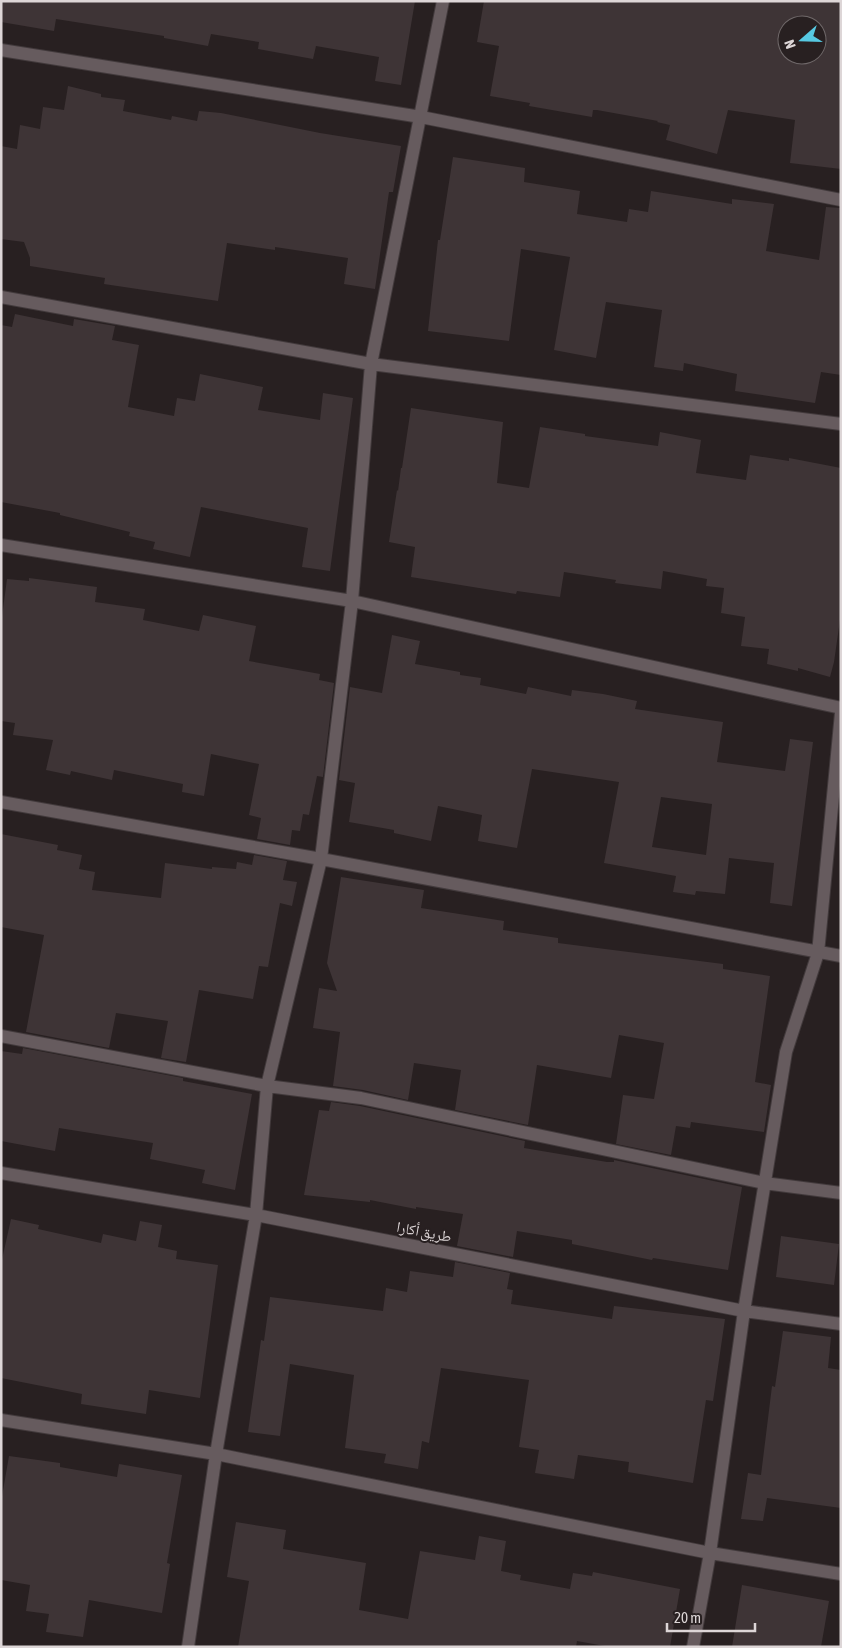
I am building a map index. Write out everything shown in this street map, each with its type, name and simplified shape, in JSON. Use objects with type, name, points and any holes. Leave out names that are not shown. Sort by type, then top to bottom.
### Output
[{"type":"street","points":[[188,1647],[216,1454],[256,1215],[267,1086],[321,859],[352,601],[371,364],[421,117],[442,1]]},
{"type":"street","points":[[1,50],[421,117],[841,200]]},
{"type":"street","points":[[1,297],[371,364],[841,424]]},
{"type":"street","points":[[1,545],[352,601],[841,708]]},
{"type":"street","points":[[693,1647],[710,1553],[744,1311],[786,1052],[818,953],[841,714]]},
{"type":"street","points":[[1,802],[321,859],[841,956]]},
{"type":"street","points":[[1,1036],[267,1086],[361,1098],[764,1183],[841,1193]]},
{"type":"street","name":"طريق أكارا","points":[[1,1173],[256,1215],[744,1311],[841,1324]]},
{"type":"street","points":[[1,1420],[216,1454],[710,1553],[841,1574]]},
{"type":"building","points":[[1,1],[415,1],[401,85],[375,81],[379,57],[316,46],[313,59],[258,49],[259,42],[211,34],[208,46],[164,38],[164,36],[56,19],[54,31],[1,22]]},
{"type":"building","points":[[484,1],[841,1],[841,169],[790,163],[795,120],[728,110],[717,154],[666,140],[670,125],[658,121],[597,110],[593,110],[592,117],[529,106],[530,103],[490,96],[499,46],[477,42]]},
{"type":"building","points":[[68,86],[101,94],[101,97],[125,100],[123,111],[171,120],[172,116],[197,121],[199,111],[221,113],[320,133],[401,146],[393,192],[389,192],[375,289],[344,284],[348,258],[275,247],[275,250],[227,243],[218,301],[104,284],[105,278],[30,266],[30,258],[24,242],[1,239],[1,146],[17,149],[20,125],[40,129],[43,107],[64,110]]},
{"type":"building","points":[[453,157],[525,168],[524,182],[580,191],[577,214],[627,222],[629,209],[648,212],[651,191],[732,204],[732,199],[774,204],[766,251],[819,260],[826,207],[841,208],[841,375],[821,372],[815,403],[735,391],[737,374],[684,363],[683,371],[654,367],[662,310],[606,302],[596,358],[554,350],[570,257],[521,249],[509,341],[428,331],[438,240],[440,240]]},
{"type":"building","points":[[15,314],[73,326],[74,319],[115,326],[112,340],[139,345],[128,407],[174,416],[177,398],[195,401],[200,374],[263,387],[258,410],[320,420],[323,393],[353,398],[330,571],[302,567],[308,528],[201,507],[190,557],[153,549],[155,542],[129,536],[130,532],[60,515],[60,513],[1,502],[1,325],[12,327]]},
{"type":"building","points":[[411,408],[503,422],[497,483],[529,488],[540,427],[585,434],[585,436],[658,446],[660,432],[701,440],[696,473],[746,480],[750,455],[789,461],[789,458],[841,468],[841,613],[830,677],[798,668],[798,671],[767,664],[769,649],[741,646],[745,617],[721,613],[724,588],[706,586],[707,579],[663,571],[661,589],[615,583],[616,580],[564,572],[560,597],[517,591],[516,594],[411,577],[415,547],[389,542]]},
{"type":"building","points":[[29,578],[97,587],[95,602],[145,609],[143,620],[199,631],[203,615],[256,626],[249,661],[320,674],[319,680],[334,683],[323,777],[317,776],[309,815],[303,814],[300,831],[292,830],[290,845],[257,839],[261,818],[249,815],[259,764],[211,754],[204,796],[182,792],[183,784],[114,770],[112,780],[71,771],[70,775],[46,770],[53,740],[13,735],[15,723],[1,721],[1,624],[7,579],[29,581]]},
{"type":"building","points":[[392,635],[420,641],[415,664],[460,672],[460,675],[481,678],[480,685],[526,694],[528,687],[571,696],[572,690],[603,694],[637,701],[635,709],[723,722],[717,762],[785,771],[790,739],[813,742],[792,906],[770,903],[774,863],[729,858],[725,894],[696,891],[695,895],[673,892],[676,876],[604,863],[619,782],[532,769],[517,848],[478,841],[482,815],[438,806],[431,841],[394,833],[394,830],[349,822],[355,783],[339,780],[350,687],[382,693]],"holes":[[[661,797],[712,804],[706,855],[652,847]]]},
{"type":"building","points":[[1,834],[58,845],[57,850],[82,855],[79,869],[95,872],[92,890],[161,898],[165,863],[212,869],[212,867],[236,869],[237,862],[252,865],[254,855],[287,861],[283,880],[297,882],[292,906],[280,903],[268,967],[259,966],[253,999],[199,990],[186,1062],[161,1058],[168,1021],[116,1013],[109,1048],[26,1032],[44,935],[1,927]]},
{"type":"building","points":[[341,877],[424,890],[421,908],[504,921],[503,930],[558,938],[558,943],[723,964],[723,969],[770,976],[755,1082],[771,1085],[764,1132],[691,1122],[690,1128],[676,1126],[671,1155],[616,1144],[623,1095],[654,1099],[664,1043],[619,1035],[611,1078],[537,1065],[528,1125],[455,1110],[461,1070],[414,1063],[408,1100],[363,1090],[333,1086],[340,1032],[313,1028],[319,988],[337,991],[327,963]]},
{"type":"building","points":[[23,1048],[183,1078],[183,1081],[252,1094],[235,1190],[202,1183],[205,1170],[150,1159],[153,1143],[59,1128],[55,1151],[1,1141],[1,1051],[22,1054]]},
{"type":"building","points":[[331,1102],[360,1106],[525,1141],[524,1148],[607,1162],[614,1162],[614,1160],[742,1187],[728,1270],[653,1258],[652,1260],[572,1244],[572,1240],[517,1231],[513,1257],[457,1246],[463,1214],[416,1207],[416,1209],[370,1200],[370,1202],[304,1195],[319,1110],[329,1111]]},
{"type":"building","points":[[11,1219],[39,1225],[38,1229],[101,1243],[103,1234],[136,1241],[140,1221],[162,1225],[158,1247],[177,1251],[176,1259],[218,1265],[200,1398],[149,1390],[146,1414],[81,1404],[82,1394],[1,1378],[1,1264]]},
{"type":"building","points":[[781,1236],[839,1244],[834,1285],[776,1277]]},
{"type":"building","points":[[455,1262],[510,1273],[507,1289],[513,1290],[511,1304],[612,1319],[614,1306],[725,1319],[713,1401],[706,1400],[693,1483],[628,1472],[629,1462],[578,1455],[574,1479],[535,1473],[539,1450],[519,1447],[529,1380],[441,1368],[429,1443],[422,1441],[418,1469],[384,1463],[386,1454],[345,1448],[354,1375],[290,1364],[280,1436],[248,1432],[261,1340],[264,1341],[270,1297],[383,1311],[386,1288],[407,1292],[410,1271],[453,1277]]},
{"type":"building","points":[[783,1331],[831,1337],[828,1368],[841,1370],[841,1508],[767,1498],[763,1521],[741,1519],[748,1473],[761,1475],[772,1386],[775,1387]]},
{"type":"building","points":[[9,1456],[60,1463],[60,1467],[117,1477],[119,1464],[182,1475],[167,1563],[170,1564],[162,1613],[89,1600],[83,1637],[46,1632],[49,1614],[26,1611],[30,1585],[1,1580],[1,1502]]},
{"type":"building","points":[[236,1522],[286,1530],[283,1549],[366,1563],[359,1610],[408,1619],[420,1551],[475,1560],[479,1536],[506,1541],[501,1571],[521,1575],[520,1580],[570,1589],[573,1573],[592,1576],[593,1572],[680,1589],[670,1647],[610,1647],[577,1641],[576,1647],[238,1647],[249,1581],[227,1577]]},
{"type":"building","points":[[742,1585],[829,1601],[821,1647],[732,1647]]}]
